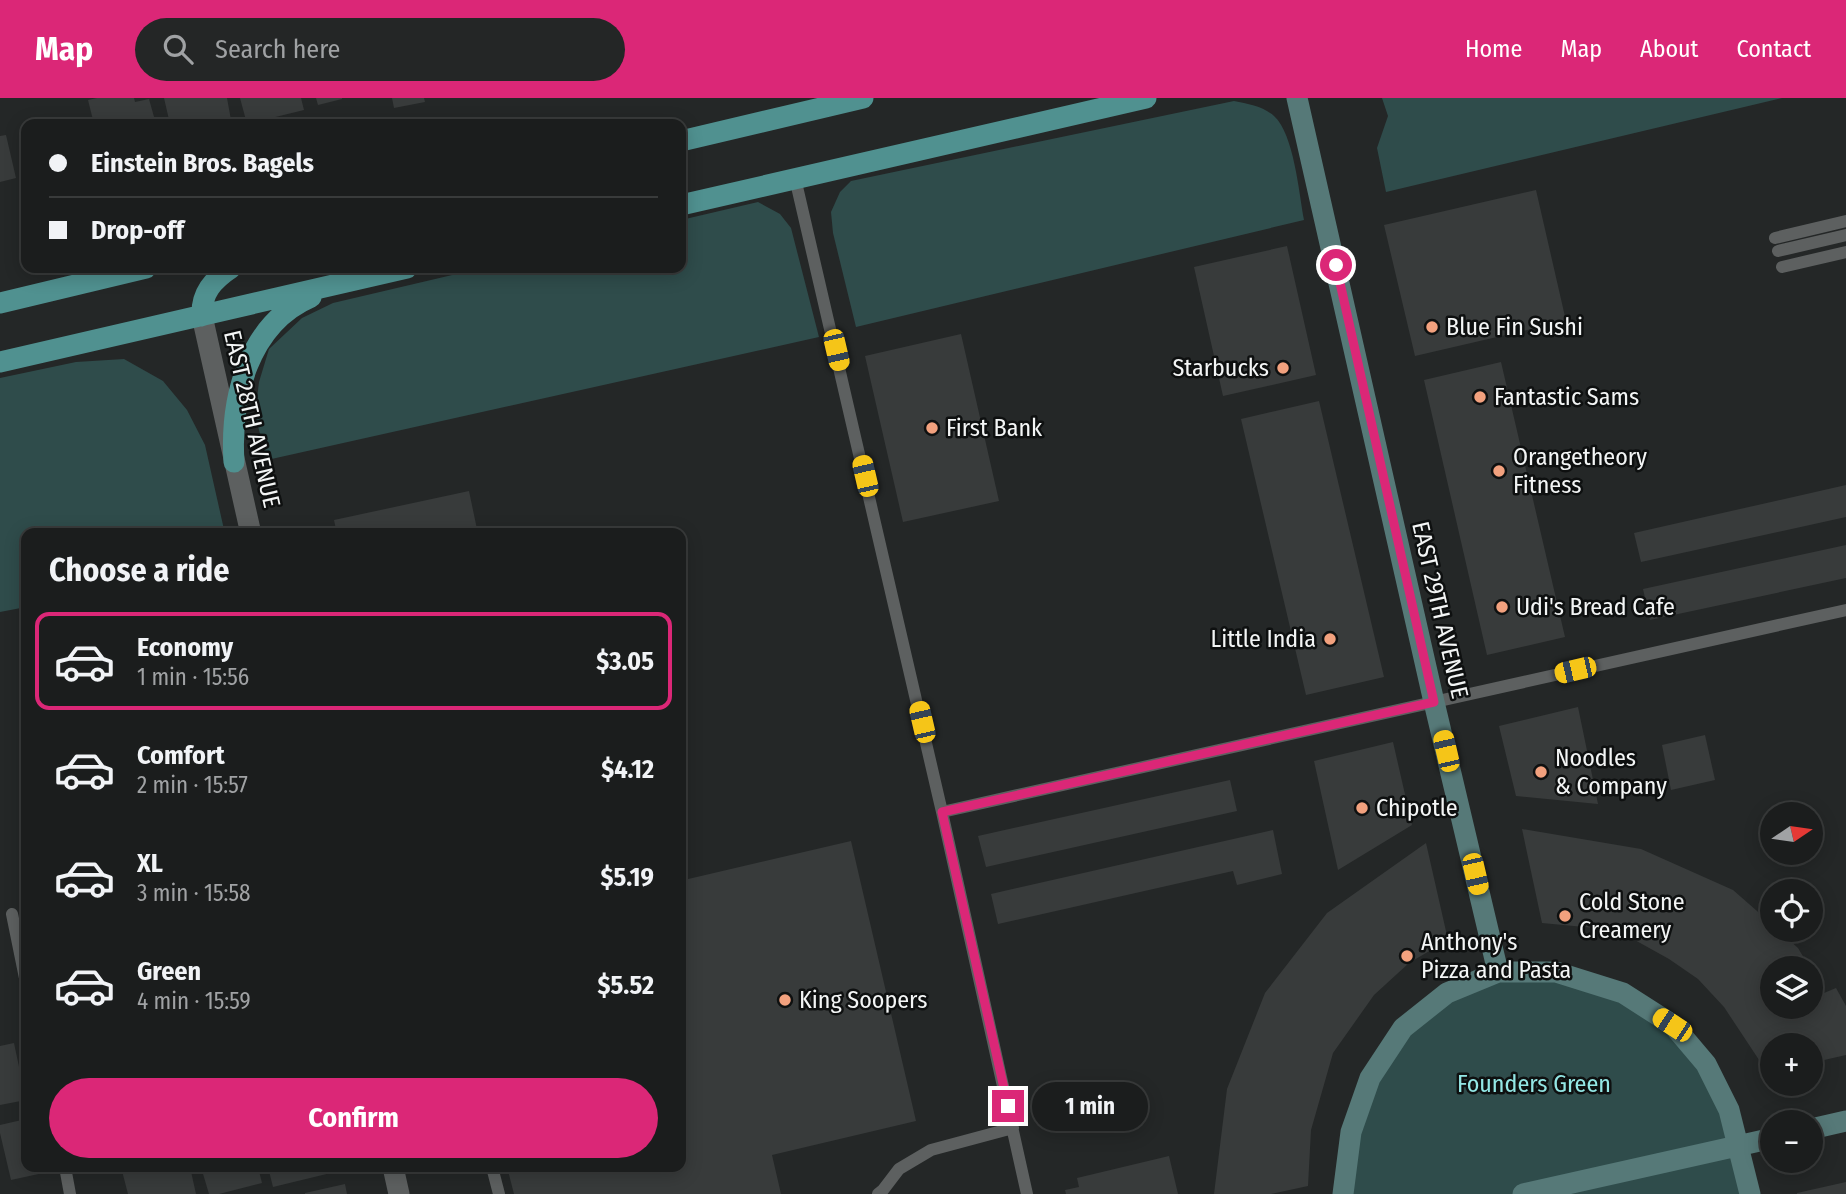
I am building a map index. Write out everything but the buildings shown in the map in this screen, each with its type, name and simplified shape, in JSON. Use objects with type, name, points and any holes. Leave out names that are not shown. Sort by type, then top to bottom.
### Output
[{"type":"main road","points":[[686,140],[863,98]]},
{"type":"main road","points":[[686,204],[1146,98]]},
{"type":"main road","points":[[0,303],[125,273]]},
{"type":"main road","points":[[202,316],[203,298],[210,285],[224,273]]},
{"type":"main road","points":[[0,362],[386,273]]},
{"type":"main road","points":[[234,462],[236,404],[248,363],[266,333],[276,320],[297,304],[329,289],[364,278]]},
{"type":"street","name":"EAST 29TH AVENUE","points":[[1297,98],[1498,972]]},
{"type":"street","name":"EAST 28TH AVENUE","points":[[202,316],[250,528]]},
{"type":"street","points":[[1343,1194],[1351,1132],[1362,1100],[1370,1078],[1403,1028],[1447,993],[1498,972],[1556,972],[1623,993],[1672,1025],[1706,1064],[1729,1111],[1750,1194]]},
{"type":"street","points":[[1823,1126],[1846,1121]]},
{"type":"street","points":[[1523,1194],[1760,1141]]},
{"type":"street","points":[[394,1172],[399,1194]]},
{"type":"lane","points":[[796,178],[1027,1194]]},
{"type":"lane","points":[[1775,238],[1846,221]]},
{"type":"lane","points":[[1779,251],[1846,235]]},
{"type":"lane","points":[[1782,267],[1846,252]]},
{"type":"lane","points":[[942,812],[1846,610]]},
{"type":"lane","points":[[12,914],[21,958]]},
{"type":"lane","points":[[878,1194],[899,1169],[931,1150],[1013,1128]]},
{"type":"lane","points":[[66,1172],[71,1194]]},
{"type":"lane","points":[[493,1172],[499,1194]]},
{"type":"green space","points":[[1382,98],[1782,98],[1386,192],[1377,148],[1388,116]]},
{"type":"green space","points":[[1234,101],[1265,110],[1281,125],[1295,165],[1304,220],[856,327],[833,233],[831,212],[840,192],[851,181]]},
{"type":"green space","points":[[758,202],[780,214],[791,228],[819,337],[267,460],[255,415],[259,382],[269,349],[302,318],[333,303],[461,273],[686,273],[686,219]]},
{"type":"green space","points":[[124,359],[163,381],[187,410],[205,445],[224,528],[21,528],[21,608],[0,612],[0,378],[76,362]]},
{"type":"green space","name":"Founders Green","points":[[1498,972],[1623,993],[1706,1064],[1750,1194],[1343,1194],[1349,1142],[1403,1028]]},
{"type":"place","name":"Blue Fin Sushi","points":[[1432,327]]},
{"type":"place","name":"Starbucks","points":[[1283,368]]},
{"type":"place","name":"Fantastic Sams","points":[[1480,397]]},
{"type":"place","name":"First Bank","points":[[932,428]]},
{"type":"place","name":"Orangetheory Fitness","points":[[1499,471]]},
{"type":"place","name":"Udi's Bread Cafe","points":[[1502,607]]},
{"type":"place","name":"Little India","points":[[1330,639]]},
{"type":"place","name":"Noodles & Company","points":[[1541,772]]},
{"type":"place","name":"Chipotle","points":[[1362,808]]},
{"type":"place","name":"Cold Stone Creamery","points":[[1565,916]]},
{"type":"place","name":"Anthony's Pizza and Pasta","points":[[1407,956]]},
{"type":"place","name":"King Soopers","points":[[785,1000]]},
{"type":"route","points":[[1008,1106],[942,812],[1434,702],[1336,265]]}]
